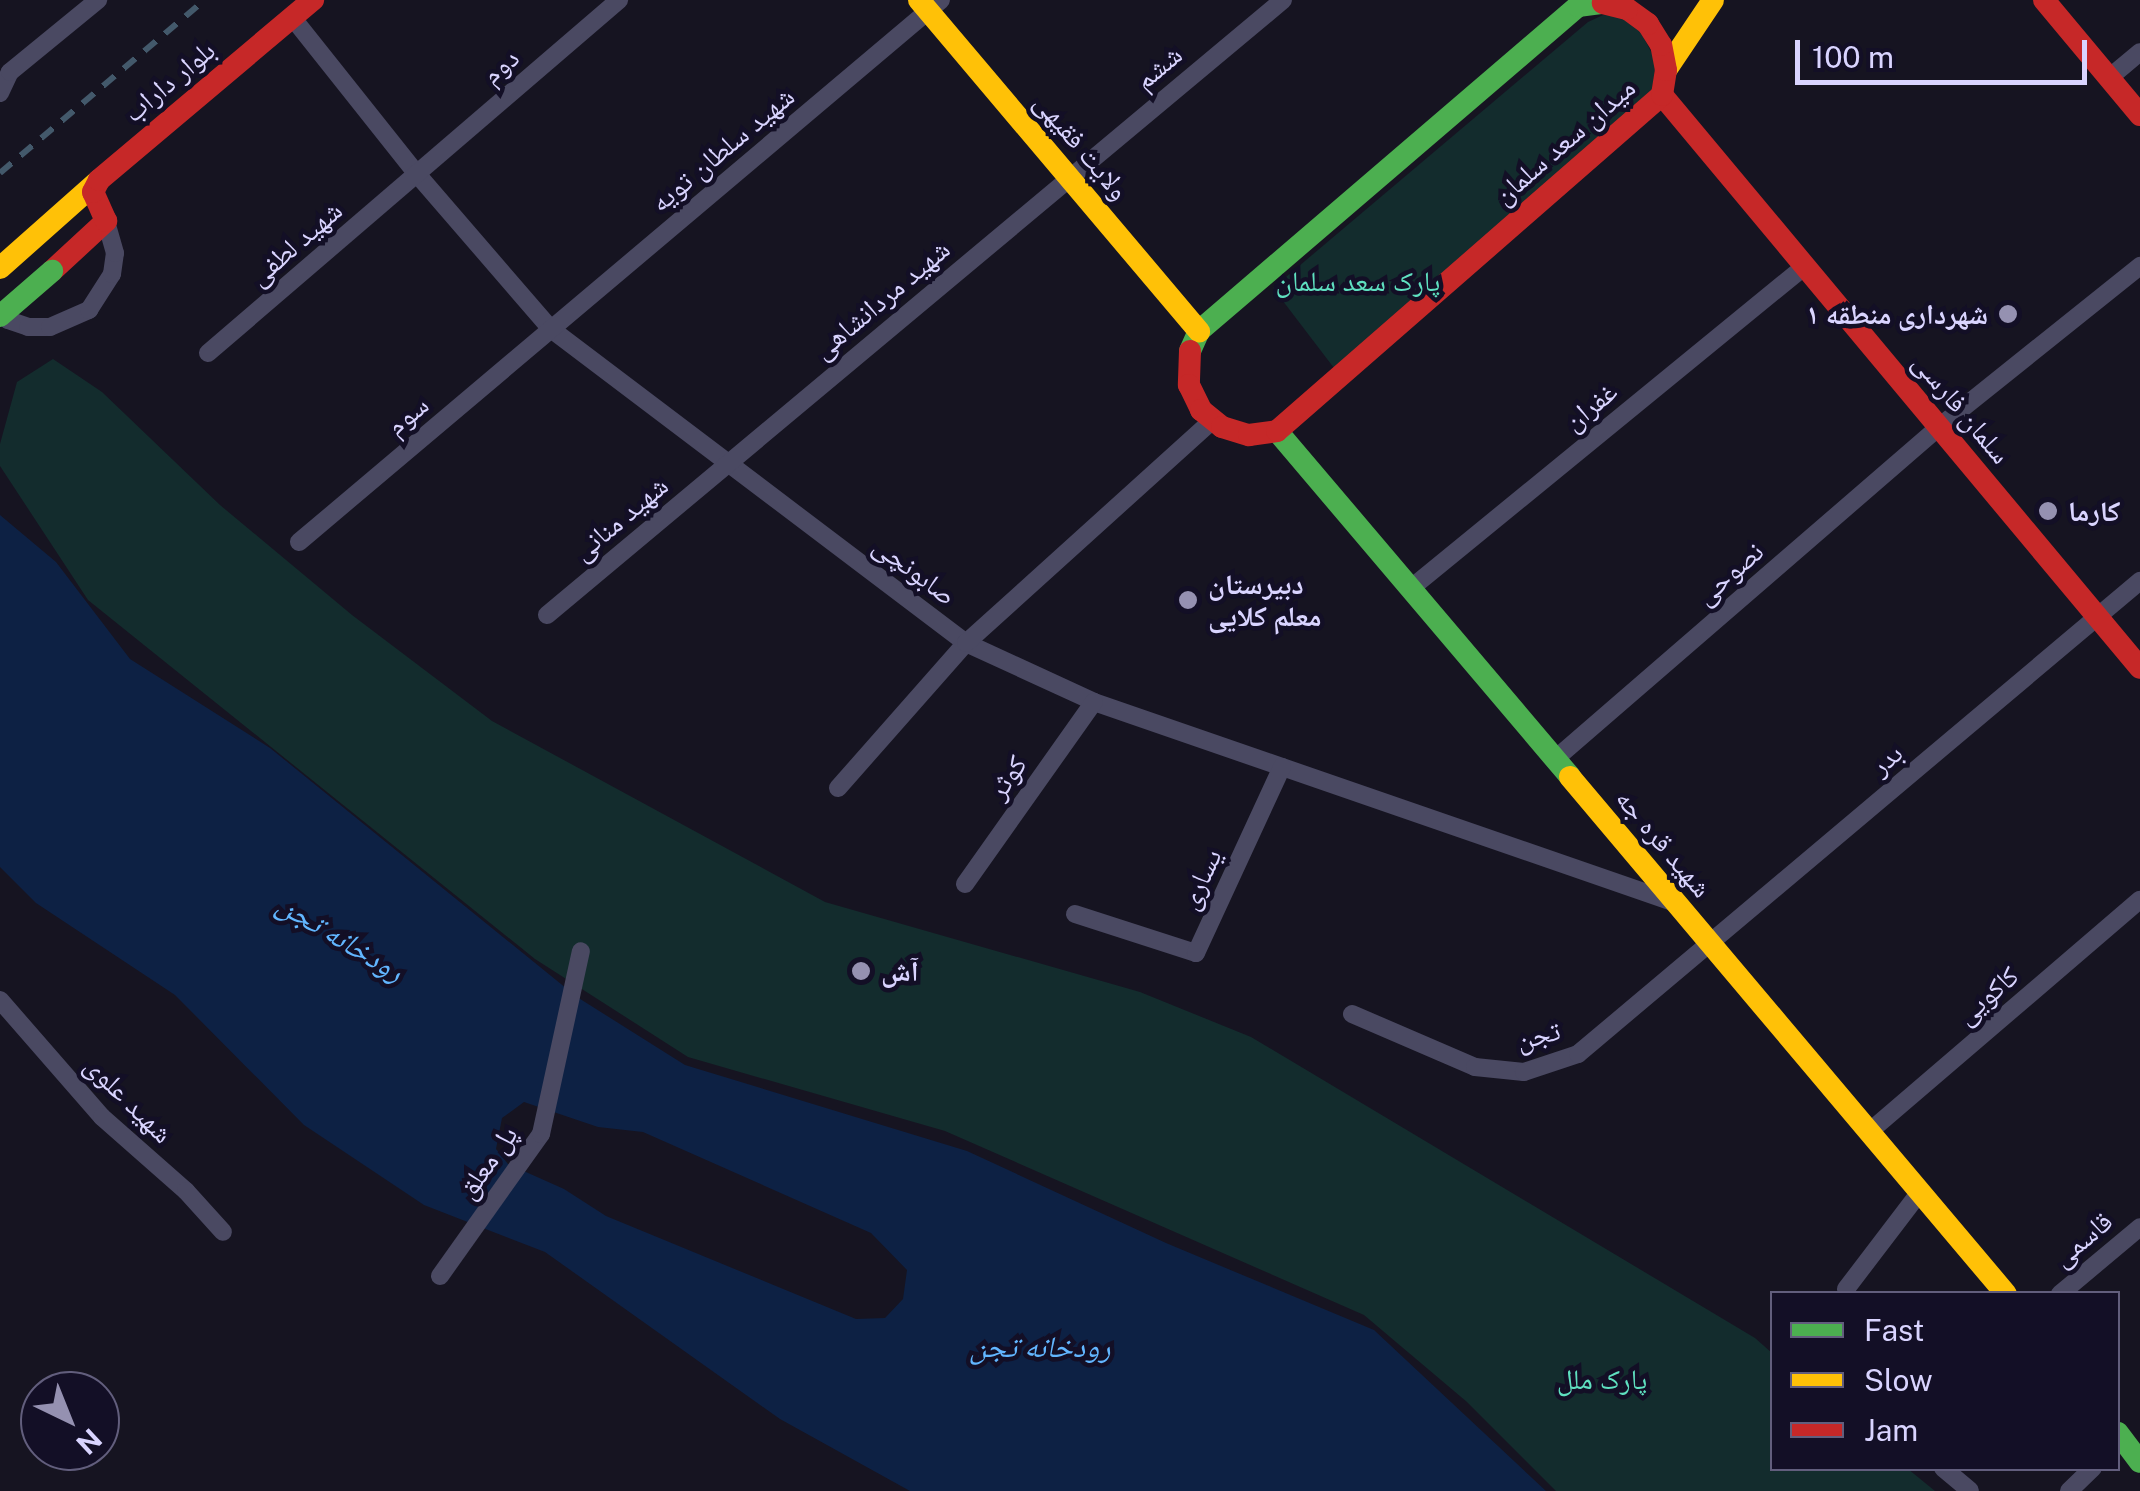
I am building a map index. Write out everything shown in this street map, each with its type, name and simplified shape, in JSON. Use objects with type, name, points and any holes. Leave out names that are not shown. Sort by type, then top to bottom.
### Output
[{"type":"street","points":[[0,93],[10,72],[75,7],[98,0]]},
{"type":"street","name":"بلوار داراب","points":[[0,268],[313,0]]},
{"type":"street","name":"دوم","points":[[417,174],[620,0]]},
{"type":"street","name":"ششم","points":[[1069,177],[1282,0]]},
{"type":"street","points":[[1666,70],[1713,0]]},
{"type":"street","points":[[2044,0],[2140,115]]},
{"type":"street","name":"میدان سعد سلمان","points":[[1199,331],[1575,3],[1607,1],[1648,24],[1661,45],[1666,70],[1662,95],[1277,431]]},
{"type":"street","name":"ولایت فقیهی","points":[[930,4],[1199,331]]},
{"type":"street","name":"شهید سلطان تویه","points":[[551,330],[930,4]]},
{"type":"street","name":"صابونچی","points":[[292,17],[417,174],[551,330],[966,644],[1094,702],[1676,903]]},
{"type":"street","points":[[2109,78],[2140,52]]},
{"type":"street","name":"سلمان فارسی","points":[[1662,95],[2140,668]]},
{"type":"street","name":"شهید لطفی","points":[[208,354],[417,174]]},
{"type":"street","name":"شهید مردانشاهی","points":[[728,463],[1069,177]]},
{"type":"street","points":[[99,180],[93,192],[106,221],[114,253],[112,274],[89,310],[50,328],[28,327],[0,314],[106,221]]},
{"type":"street","name":"غفران","points":[[1410,589],[1804,266]]},
{"type":"street","name":"نصوحی","points":[[1554,760],[1939,428],[2140,266]]},
{"type":"street","name":"سوم","points":[[299,542],[551,330]]},
{"type":"street","points":[[1199,331],[1188,356],[1189,384],[1201,410],[1213,420],[1249,435],[1277,431]]},
{"type":"street","points":[[838,788],[966,644],[1213,420]]},
{"type":"street","name":"شهید قره جه","points":[[1277,431],[2003,1291]]},
{"type":"street","name":"شهید منانی","points":[[546,615],[728,463]]},
{"type":"street","name":"بدر","points":[[1710,944],[2140,580]]},
{"type":"street","name":"کوثر","points":[[965,884],[1094,702]]},
{"type":"street","name":"یساری","points":[[1075,914],[1196,954],[1282,767]]},
{"type":"street","name":"کاکویی","points":[[1869,1132],[2140,900]]},
{"type":"street","name":"تجن","points":[[1352,1014],[1474,1068],[1524,1072],[1578,1054],[1641,997],[1710,944]]},
{"type":"street","name":"پل معلق","points":[[440,1276],[541,1134],[581,951]]},
{"type":"street","name":"شهید علوی","points":[[0,1000],[102,1116],[186,1191],[224,1232]]},
{"type":"street","points":[[1846,1289],[1920,1192]]},
{"type":"street","name":"قاسمی","points":[[2064,1291],[2140,1227]]},
{"type":"street","points":[[2120,1440],[2140,1462]]},
{"type":"street","points":[[1947,1471],[1970,1491]]},
{"type":"street","points":[[2069,1491],[2090,1471]]},
{"type":"green space","name":"پارک سعد سلمان","points":[[1603,15],[1623,16],[1639,29],[1656,61],[1652,90],[1334,368],[1273,288],[1588,22]]},
{"type":"green space","name":"پارک ملل","points":[[53,359],[102,392],[220,505],[352,615],[492,721],[825,902],[1140,992],[1251,1037],[1755,1338],[1770,1351],[1770,1471],[1910,1471],[1935,1491],[1556,1491],[1467,1402],[1364,1315],[945,1131],[688,1057],[535,959],[88,600],[0,466],[0,444],[17,382]]},
{"type":"water","name":"رودخانه تجن","points":[[0,515],[56,562],[130,659],[270,748],[577,997],[685,1065],[967,1151],[1166,1243],[1374,1330],[1546,1491],[910,1491],[780,1419],[545,1252],[424,1205],[304,1125],[175,995],[36,903],[0,867]],"holes":[[[524,1102],[598,1127],[643,1132],[871,1233],[907,1270],[903,1299],[885,1318],[856,1319],[606,1216],[564,1189],[508,1164],[496,1149],[502,1118]]]},
{"type":"railway","points":[[0,173],[205,0]]},
{"type":"traffic: fast","points":[[1190,351],[1199,331],[1578,6],[1603,3]]},
{"type":"traffic: fast","points":[[0,316],[52,271]]},
{"type":"traffic: fast","points":[[1277,431],[1570,777]]},
{"type":"traffic: fast","points":[[2120,1436],[2140,1462]]},
{"type":"traffic: slow","points":[[919,0],[1199,331]]},
{"type":"traffic: slow","points":[[1666,70],[1713,0]]},
{"type":"traffic: slow","points":[[0,268],[99,180]]},
{"type":"traffic: slow","points":[[1570,777],[2003,1291]]},
{"type":"traffic: jam","points":[[52,271],[106,221],[93,192],[99,180],[313,0]]},
{"type":"traffic: jam","points":[[2044,0],[2140,115]]},
{"type":"traffic: jam","points":[[1190,351],[1189,385],[1201,410],[1222,427],[1249,435],[1277,431],[1662,95],[1666,70],[1661,45],[1648,24],[1627,9],[1603,3]]},
{"type":"traffic: jam","points":[[1662,95],[2140,668]]},
{"type":"place","name":"شهرداری منطقه ۱","points":[[2008,314]]},
{"type":"place","name":"کارما","points":[[2048,511]]},
{"type":"place","name":"دبیرستان معلم کلایی","points":[[1188,600]]},
{"type":"place","name":"آش","points":[[861,971]]}]
